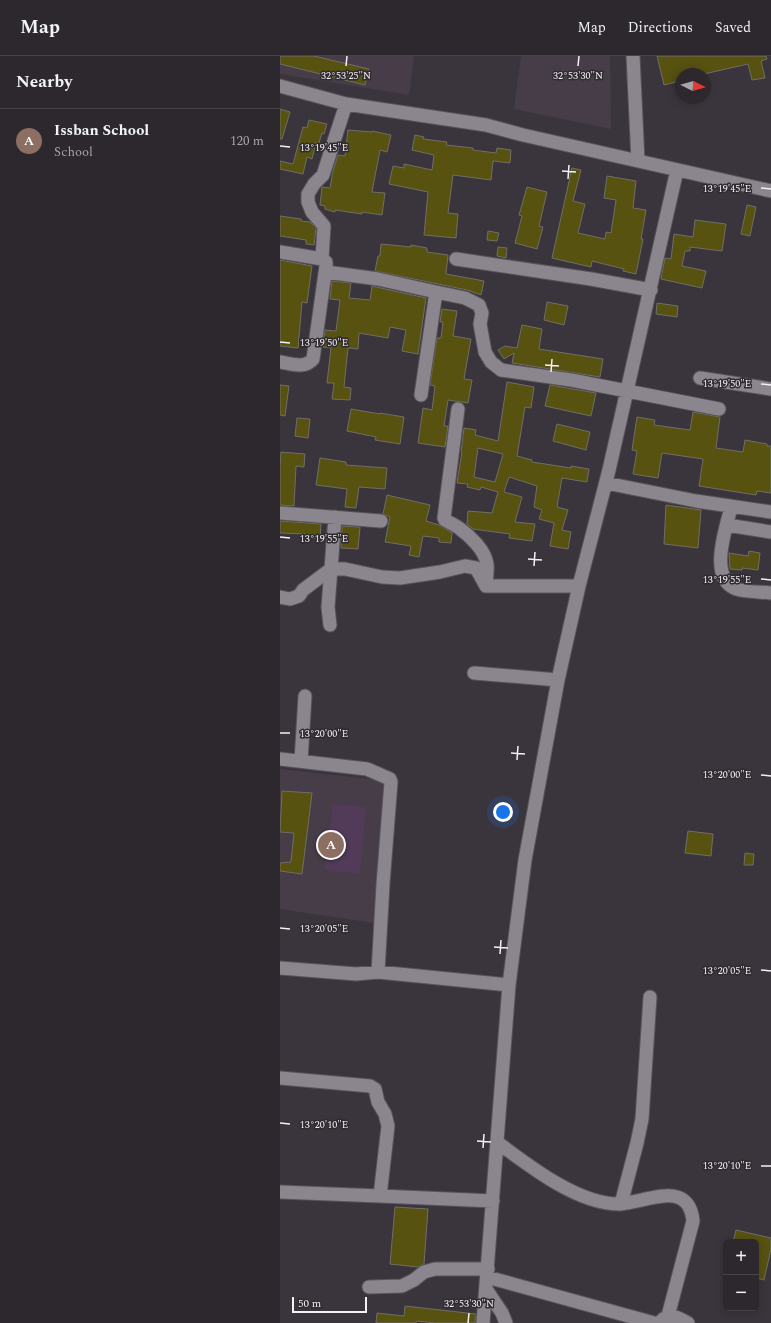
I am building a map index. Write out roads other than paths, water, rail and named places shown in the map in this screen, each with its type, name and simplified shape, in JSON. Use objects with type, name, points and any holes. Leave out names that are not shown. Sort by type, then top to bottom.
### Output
[{"type":"street","points":[[633,56],[638,161]]},
{"type":"street","points":[[280,86],[346,104],[486,125],[523,135],[771,191]]},
{"type":"street","points":[[280,362],[305,365],[309,364],[313,359],[324,266],[324,226],[312,212],[308,202],[308,194],[314,184],[323,175],[346,104]]},
{"type":"street","points":[[483,1323],[509,985],[525,860],[558,680],[579,586],[606,483],[677,170]]},
{"type":"street","points":[[280,252],[324,266],[378,280],[465,298],[479,306],[482,312],[480,324],[485,352],[491,362],[497,368],[502,370],[571,380],[719,409]]},
{"type":"street","points":[[456,259],[591,279],[651,290]]},
{"type":"street","points":[[421,395],[436,292]]},
{"type":"street","points":[[700,378],[771,389]]},
{"type":"street","points":[[458,409],[444,518],[468,535],[483,554],[488,566],[486,586]]},
{"type":"street","points":[[606,483],[731,507],[771,512]]},
{"type":"street","points":[[731,507],[721,555],[721,572],[728,584],[739,590],[771,593]]},
{"type":"street","points":[[280,513],[381,521]]},
{"type":"street","points":[[330,626],[328,607],[335,517]]},
{"type":"street","points":[[727,525],[771,532]]},
{"type":"street","points":[[280,597],[290,599],[299,596],[303,590],[331,569],[345,569],[382,577],[400,578],[440,572],[465,566],[476,568],[486,586]]},
{"type":"street","points":[[486,586],[579,586]]},
{"type":"street","points":[[474,673],[558,680]]},
{"type":"street","points":[[301,761],[305,696]]},
{"type":"street","points":[[280,759],[367,769],[387,776],[392,782],[383,884],[378,972]]},
{"type":"street","points":[[280,968],[356,974],[378,972],[509,985]]},
{"type":"street","points":[[621,1204],[642,1119],[650,997]]},
{"type":"street","points":[[280,1078],[370,1086],[375,1089],[378,1102],[385,1114],[388,1126],[380,1196]]},
{"type":"street","points":[[497,1142],[538,1172],[557,1183],[599,1202],[621,1204],[673,1196],[681,1198],[691,1210],[692,1227],[664,1319],[677,1317],[688,1323]]},
{"type":"street","points":[[280,1192],[493,1201]]},
{"type":"street","points":[[369,1287],[402,1286],[414,1280],[424,1272],[435,1269],[487,1278],[654,1323]]},
{"type":"street","points":[[487,1278],[506,1323]]},
{"type":"place","name":"Issban School","points":[[331,845]]}]
